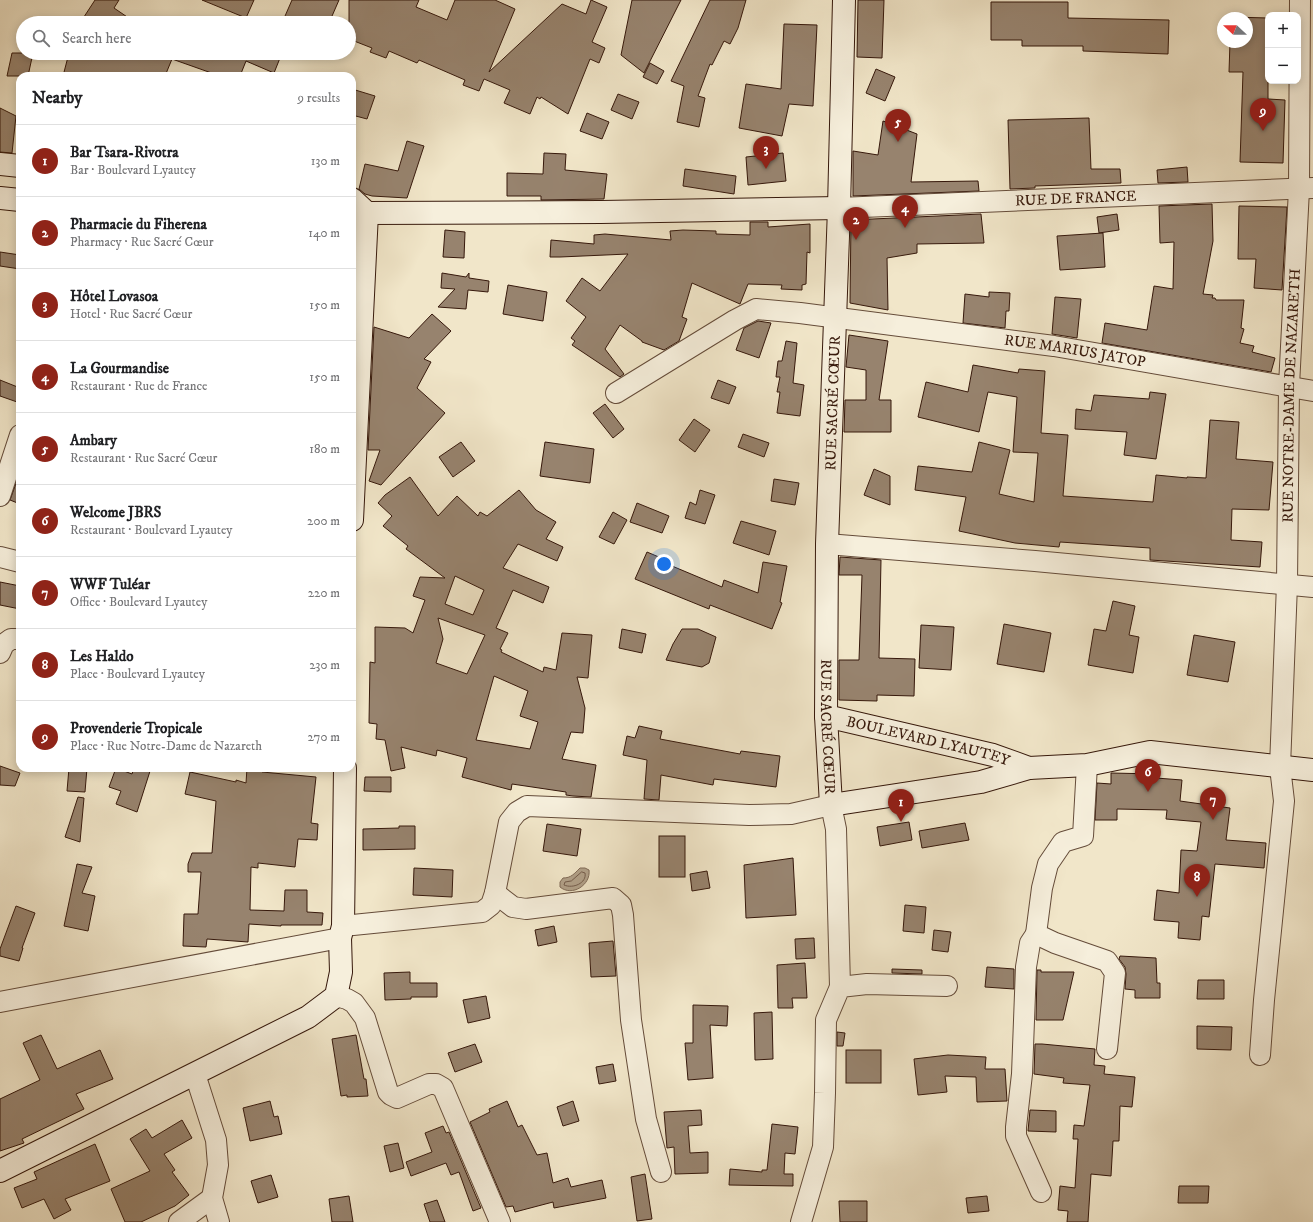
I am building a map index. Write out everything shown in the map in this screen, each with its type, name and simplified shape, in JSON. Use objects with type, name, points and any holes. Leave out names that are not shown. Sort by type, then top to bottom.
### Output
[{"type":"street","name":"RUE SACRÉ CŒUR","points":[[831,805],[826,716],[827,544],[836,318],[844,0]]},
{"type":"street","name":"RUE NOTRE-DAME DE NAZARETH","points":[[1260,1055],[1284,801],[1280,767],[1287,584],[1289,386],[1306,189],[1300,0]]},
{"type":"street","points":[[0,164],[16,166]]},
{"type":"street","name":"RUE DE FRANCE","points":[[839,208],[1306,189]]},
{"type":"street","points":[[0,198],[16,200]]},
{"type":"street","points":[[356,274],[357,212],[601,212],[839,208]]},
{"type":"street","name":"RUE MARIUS JATOP","points":[[616,393],[735,320],[756,309],[800,313],[1054,346],[1313,391]]},
{"type":"street","points":[[0,496],[16,447]]},
{"type":"street","points":[[827,544],[1313,587]]},
{"type":"street","points":[[0,557],[16,561]]},
{"type":"street","points":[[0,653],[4,644],[11,639],[16,639]]},
{"type":"street","name":"BOULEVARD LYAUTEY","points":[[826,716],[993,755],[1029,768]]},
{"type":"street","name":"BOULEVARD LYAUTEY","points":[[831,805],[981,782],[1029,768],[1087,765],[1150,752],[1313,770]]},
{"type":"street","points":[[1042,1192],[1016,1136],[1022,1074],[1026,967],[1030,943],[1036,934],[1042,888],[1048,864],[1063,842],[1083,836],[1087,765]]},
{"type":"street","points":[[0,1171],[308,1017],[336,996],[341,972],[345,772]]},
{"type":"street","points":[[0,1002],[342,932],[482,912],[491,905],[495,893],[508,822],[517,812],[527,806],[750,816],[791,814],[831,805],[836,829],[840,987],[826,1020],[825,1093],[822,1147],[801,1222]]},
{"type":"street","points":[[495,893],[513,907],[526,909],[613,898],[621,905],[631,1020],[646,1119],[661,1172]]},
{"type":"street","points":[[1036,934],[1055,943],[1107,961],[1115,973],[1107,1049]]},
{"type":"street","points":[[840,987],[867,984],[947,986]]},
{"type":"street","points":[[336,996],[354,1003],[365,1018],[388,1092],[391,1095],[397,1098],[429,1084],[436,1084],[443,1088],[500,1222]]},
{"type":"street","points":[[195,1074],[216,1140],[218,1165],[212,1198],[219,1222]]},
{"type":"street","points":[[179,1222],[212,1198]]},
{"type":"water","points":[[580,868],[589,870],[589,875],[584,885],[570,891],[560,887],[560,882],[563,878],[574,874]]},
{"type":"building","points":[[95,0],[119,0],[114,8],[126,16],[85,16]]},
{"type":"building","points":[[202,0],[254,0],[247,16],[241,16]]},
{"type":"building","points":[[292,0],[339,0],[332,16],[285,16]]},
{"type":"building","points":[[349,0],[419,0],[416,7],[447,20],[455,0],[495,0],[515,9],[489,72],[562,4],[586,14],[591,0],[607,7],[592,42],[605,48],[599,63],[590,59],[568,114],[541,97],[540,99],[537,97],[530,114],[504,103],[510,90],[484,79],[479,91],[463,85],[465,80],[419,60],[417,63],[389,51],[386,58],[370,52],[372,48],[356,42],[356,16],[349,16]]},
{"type":"building","points":[[632,0],[681,0],[644,73],[621,55]]},
{"type":"building","points":[[710,0],[746,0],[738,28],[730,44],[724,41],[712,65],[710,64],[698,96],[705,98],[699,127],[677,122],[684,86],[671,81]]},
{"type":"building","points":[[858,0],[884,0],[882,58],[857,57]]},
{"type":"building","points":[[991,2],[1068,2],[1068,18],[1169,20],[1168,54],[1083,51],[1083,46],[1022,46],[1022,40],[991,40]]},
{"type":"building","points":[[1253,18],[1265,18],[1265,84],[1268,84],[1268,99],[1285,100],[1283,163],[1240,162],[1243,72],[1229,72],[1230,48],[1253,48]]},
{"type":"building","points":[[784,24],[817,25],[813,106],[789,104],[782,136],[739,128],[746,84],[781,89]]},
{"type":"building","points":[[12,53],[16,53],[16,60],[31,60],[29,72],[16,72],[16,76],[7,76]]},
{"type":"building","points":[[67,60],[172,60],[167,72],[64,72]]},
{"type":"building","points":[[175,60],[279,60],[274,72],[246,61],[242,72],[209,72]]},
{"type":"building","points":[[650,63],[664,71],[657,84],[643,77]]},
{"type":"building","points":[[876,69],[895,77],[885,101],[866,93]]},
{"type":"building","points":[[356,90],[375,96],[367,119],[356,116]]},
{"type":"building","points":[[618,94],[639,102],[632,119],[611,110]]},
{"type":"building","points":[[0,108],[16,116],[12,153],[0,152]]},
{"type":"building","points":[[587,113],[609,122],[602,139],[580,131]]},
{"type":"building","points":[[1089,118],[1091,169],[1120,169],[1121,183],[1035,186],[1035,188],[1010,189],[1008,120]]},
{"type":"building","points":[[883,121],[917,134],[911,182],[978,181],[979,191],[853,196],[853,151],[878,155]]},
{"type":"building","points":[[407,141],[424,146],[407,198],[372,196],[365,194],[359,189],[365,164],[398,171]]},
{"type":"building","points":[[544,153],[566,154],[565,170],[607,174],[604,199],[541,200],[541,196],[507,196],[507,173],[543,174]]},
{"type":"building","points":[[783,153],[786,181],[748,185],[746,157]]},
{"type":"building","points":[[1187,167],[1188,182],[1158,183],[1157,170]]},
{"type":"building","points":[[685,169],[736,176],[734,194],[683,186]]},
{"type":"building","points":[[1212,204],[1213,241],[1203,294],[1213,295],[1212,298],[1215,298],[1216,300],[1244,300],[1241,328],[1244,329],[1240,343],[1254,346],[1252,352],[1275,358],[1271,372],[1102,343],[1105,323],[1147,330],[1154,286],[1173,289],[1174,242],[1160,243],[1159,206]]},
{"type":"building","points":[[1239,206],[1287,207],[1282,290],[1254,288],[1256,259],[1238,259]]},
{"type":"building","points":[[981,214],[984,243],[917,244],[917,253],[887,258],[888,310],[850,303],[851,220]]},
{"type":"building","points":[[1117,214],[1119,230],[1099,233],[1097,217]]},
{"type":"building","points":[[750,222],[768,222],[768,227],[810,224],[810,253],[807,252],[806,284],[802,285],[802,290],[781,289],[782,285],[748,284],[740,304],[692,283],[682,317],[687,319],[679,341],[664,350],[642,342],[620,325],[605,349],[624,374],[620,377],[572,345],[575,341],[571,338],[586,317],[566,301],[582,278],[600,291],[628,254],[550,257],[551,240],[594,244],[594,235],[605,234],[671,240],[670,231],[683,230],[716,231],[716,234],[750,235]]},
{"type":"building","points":[[445,230],[465,232],[464,258],[443,257]]},
{"type":"building","points":[[1103,233],[1105,267],[1060,270],[1057,236]]},
{"type":"building","points":[[0,252],[16,254],[16,268],[0,266]]},
{"type":"building","points":[[442,273],[466,277],[469,273],[469,278],[489,281],[488,292],[468,290],[466,309],[438,307],[455,289],[441,288]]},
{"type":"building","points":[[508,285],[547,292],[543,321],[503,314]]},
{"type":"building","points":[[989,292],[1010,293],[1009,311],[1006,311],[1005,328],[963,323],[965,294],[989,297]]},
{"type":"building","points":[[1055,297],[1081,299],[1077,338],[1052,334]]},
{"type":"building","points":[[432,314],[451,331],[424,359],[431,362],[417,388],[445,413],[381,485],[369,481],[380,450],[368,450],[374,327],[409,338]]},
{"type":"building","points":[[758,321],[771,323],[759,358],[736,350],[744,328]]},
{"type":"building","points":[[849,335],[888,341],[879,400],[891,400],[891,432],[844,432],[845,400],[866,400],[866,370],[846,367]]},
{"type":"building","points":[[786,341],[797,343],[793,383],[804,385],[800,416],[777,413],[780,392],[777,392],[780,377],[776,377],[778,361],[782,361]]},
{"type":"building","points":[[973,365],[1018,373],[1019,369],[1045,371],[1041,433],[1068,435],[1063,496],[1153,502],[1156,475],[1206,478],[1210,420],[1239,422],[1236,459],[1273,462],[1269,510],[1232,509],[1231,540],[1262,542],[1260,567],[1150,560],[1150,548],[1060,542],[1059,547],[1015,543],[959,531],[966,497],[915,490],[918,466],[972,472],[979,442],[1010,450],[999,494],[1034,502],[1038,453],[1013,452],[1017,397],[988,392],[979,432],[918,417],[926,382],[968,392]]},
{"type":"building","points":[[0,380],[16,386],[16,402],[0,396]]},
{"type":"building","points":[[718,380],[736,387],[729,404],[711,398]]},
{"type":"building","points":[[1150,392],[1166,394],[1156,459],[1124,455],[1127,432],[1075,429],[1076,409],[1091,411],[1094,395],[1149,399]]},
{"type":"building","points":[[605,404],[624,429],[613,438],[593,413]]},
{"type":"building","points":[[694,419],[710,430],[695,452],[679,440]]},
{"type":"building","points":[[743,434],[769,443],[764,457],[738,447]]},
{"type":"building","points":[[461,442],[475,461],[453,477],[439,457]]},
{"type":"building","points":[[545,442],[594,449],[590,483],[540,476]]},
{"type":"building","points":[[874,469],[890,476],[890,505],[864,495]]},
{"type":"building","points":[[410,477],[438,516],[457,496],[478,516],[480,512],[487,516],[519,490],[536,510],[556,522],[546,539],[563,547],[557,561],[518,544],[503,568],[549,587],[543,603],[513,590],[496,628],[508,633],[500,649],[502,650],[501,652],[543,672],[544,667],[556,670],[562,633],[592,635],[588,678],[577,677],[585,708],[583,733],[571,732],[562,759],[596,765],[591,797],[566,795],[566,792],[512,784],[511,790],[462,777],[467,758],[437,750],[436,756],[401,747],[405,768],[391,771],[385,740],[376,739],[377,724],[369,723],[370,662],[375,663],[375,627],[405,628],[413,633],[425,600],[413,596],[420,577],[445,578],[406,549],[408,546],[383,526],[392,516],[378,503],[385,495]],"holes":[[[455,576],[484,590],[473,615],[445,604]],[[438,618],[485,635],[467,674],[436,663],[443,639]],[[494,676],[528,691],[520,716],[538,722],[530,749],[476,740]]]},
{"type":"building","points":[[774,479],[799,483],[795,505],[771,501]]},
{"type":"building","points":[[16,483],[16,502],[10,500]]},
{"type":"building","points":[[700,490],[715,495],[705,524],[685,518],[690,502],[696,505]]},
{"type":"building","points":[[637,503],[669,516],[662,533],[630,522]]},
{"type":"building","points":[[613,512],[627,520],[614,544],[599,537]]},
{"type":"building","points":[[741,521],[776,531],[769,555],[733,543]]},
{"type":"building","points":[[647,552],[673,563],[672,566],[722,587],[724,580],[758,593],[763,562],[787,566],[780,602],[782,603],[772,629],[710,605],[709,609],[635,579]]},
{"type":"building","points":[[840,557],[881,560],[879,658],[915,659],[914,696],[877,695],[877,701],[839,700],[839,660],[859,660],[862,575],[839,575]]},
{"type":"building","points":[[0,582],[16,585],[16,608],[0,605]]},
{"type":"building","points":[[1113,601],[1135,606],[1129,635],[1139,637],[1133,673],[1088,665],[1094,629],[1106,631]]},
{"type":"building","points":[[1004,624],[1051,633],[1044,672],[997,664]]},
{"type":"building","points":[[921,625],[954,627],[951,670],[919,668]]},
{"type":"building","points":[[622,629],[646,634],[642,653],[619,648]]},
{"type":"building","points":[[682,629],[698,629],[716,637],[709,663],[702,667],[666,660]]},
{"type":"building","points":[[1194,635],[1235,642],[1228,682],[1187,675]]},
{"type":"building","points":[[639,726],[662,731],[660,739],[740,754],[741,751],[780,756],[776,787],[714,779],[713,785],[661,775],[659,800],[644,799],[647,760],[623,755],[627,736],[635,738]]},
{"type":"building","points":[[0,766],[20,773],[15,786],[0,785]]},
{"type":"building","points":[[69,772],[87,772],[85,792],[67,791]]},
{"type":"building","points":[[115,772],[127,772],[132,774],[133,772],[150,772],[137,812],[116,804],[121,791],[109,787]]},
{"type":"building","points":[[190,772],[246,783],[247,772],[316,777],[311,823],[318,824],[317,840],[298,839],[295,867],[258,863],[258,868],[251,867],[250,910],[284,911],[285,890],[307,890],[307,912],[323,913],[322,925],[281,926],[249,924],[248,942],[207,939],[206,947],[183,946],[184,914],[198,914],[201,872],[188,872],[188,864],[192,853],[212,853],[216,801],[185,794]]},
{"type":"building","points":[[1111,773],[1156,774],[1156,778],[1182,780],[1180,801],[1230,808],[1226,840],[1266,843],[1264,868],[1215,864],[1209,917],[1202,916],[1200,940],[1178,938],[1179,922],[1154,920],[1157,890],[1179,893],[1181,850],[1197,851],[1201,822],[1166,819],[1167,810],[1117,809],[1117,820],[1095,820],[1097,783],[1111,784]]},
{"type":"building","points":[[365,777],[391,777],[391,792],[364,791]]},
{"type":"building","points":[[78,797],[84,798],[80,842],[65,837]]},
{"type":"building","points":[[909,822],[912,840],[880,846],[877,827]]},
{"type":"building","points":[[965,823],[969,840],[922,848],[919,831]]},
{"type":"building","points":[[547,824],[581,829],[577,856],[543,851]]},
{"type":"building","points":[[399,826],[415,826],[415,849],[363,850],[363,829],[399,828]]},
{"type":"building","points":[[659,836],[685,836],[685,877],[659,877]]},
{"type":"building","points":[[793,858],[796,915],[746,918],[744,865]]},
{"type":"building","points":[[77,864],[92,867],[82,893],[95,896],[88,931],[64,926]]},
{"type":"building","points":[[414,868],[453,870],[452,897],[413,895]]},
{"type":"building","points":[[707,871],[710,888],[692,891],[690,874]]},
{"type":"building","points":[[905,905],[926,907],[924,933],[903,931]]},
{"type":"building","points":[[16,906],[35,913],[22,948],[19,961],[0,956],[0,949]]},
{"type":"building","points":[[554,926],[557,942],[538,946],[535,930]]},
{"type":"building","points":[[934,930],[951,932],[948,952],[932,950]]},
{"type":"building","points":[[814,938],[815,958],[796,959],[795,939]]},
{"type":"building","points":[[613,941],[616,976],[591,977],[589,943]]},
{"type":"building","points":[[1120,956],[1156,958],[1157,983],[1160,983],[1160,998],[1135,998],[1135,990],[1125,989],[1125,967],[1119,959]]},
{"type":"building","points":[[805,963],[807,998],[792,998],[793,1008],[778,1008],[777,965]]},
{"type":"building","points":[[987,967],[1014,969],[1014,989],[985,987]]},
{"type":"building","points":[[892,969],[922,970],[922,974],[892,973]]},
{"type":"building","points":[[1037,970],[1041,970],[1041,972],[1074,972],[1063,1020],[1036,1020]]},
{"type":"building","points":[[410,972],[410,983],[437,983],[437,997],[411,997],[411,999],[385,1000],[384,973]]},
{"type":"building","points":[[1198,980],[1224,980],[1224,999],[1197,999]]},
{"type":"building","points":[[486,996],[490,1018],[468,1023],[463,1000]]},
{"type":"building","points":[[693,1005],[728,1006],[727,1026],[710,1025],[713,1078],[688,1080],[685,1043],[693,1043]]},
{"type":"building","points":[[772,1012],[773,1059],[755,1060],[754,1013]]},
{"type":"building","points":[[1197,1026],[1232,1027],[1231,1050],[1197,1049]]},
{"type":"building","points":[[837,1032],[845,1033],[843,1046],[837,1046]]},
{"type":"building","points":[[41,1035],[57,1069],[100,1050],[113,1079],[76,1094],[84,1109],[22,1139],[24,1143],[0,1151],[0,1099],[40,1080],[23,1043]]},
{"type":"building","points":[[356,1035],[364,1079],[366,1079],[368,1096],[341,1096],[332,1039]]},
{"type":"building","points":[[475,1044],[482,1062],[455,1072],[448,1053]]},
{"type":"building","points":[[1035,1044],[1095,1049],[1094,1065],[1105,1066],[1104,1074],[1135,1077],[1132,1107],[1120,1106],[1119,1141],[1113,1141],[1111,1176],[1091,1174],[1088,1222],[1067,1222],[1068,1211],[1058,1210],[1060,1186],[1075,1188],[1078,1139],[1073,1139],[1074,1125],[1084,1126],[1090,1085],[1063,1083],[1064,1078],[1034,1074]]},
{"type":"building","points":[[846,1050],[881,1050],[881,1083],[846,1083]]},
{"type":"building","points":[[948,1055],[986,1057],[985,1069],[1005,1069],[1007,1101],[977,1102],[976,1077],[945,1076],[947,1092],[918,1095],[914,1059]]},
{"type":"building","points":[[613,1064],[616,1081],[599,1084],[596,1067]]},
{"type":"building","points":[[270,1101],[274,1117],[278,1116],[282,1134],[250,1141],[243,1108]]},
{"type":"building","points":[[507,1101],[518,1127],[522,1125],[537,1155],[547,1153],[553,1183],[568,1178],[571,1187],[602,1180],[606,1198],[554,1208],[553,1202],[515,1212],[513,1206],[506,1207],[470,1122],[490,1112],[489,1109]]},
{"type":"building","points":[[573,1101],[579,1121],[563,1126],[557,1107]]},
{"type":"building","points":[[701,1110],[702,1125],[688,1126],[690,1153],[708,1152],[708,1173],[675,1174],[674,1147],[667,1148],[664,1112]]},
{"type":"building","points":[[1030,1110],[1056,1111],[1056,1132],[1028,1131]]},
{"type":"building","points":[[182,1120],[192,1138],[164,1154],[175,1170],[172,1172],[189,1195],[175,1206],[141,1222],[125,1222],[111,1189],[150,1171],[130,1139],[146,1129],[152,1138]]},
{"type":"building","points":[[772,1124],[798,1127],[795,1154],[785,1153],[784,1174],[793,1174],[793,1186],[729,1185],[730,1169],[762,1172],[762,1170],[767,1170]]},
{"type":"building","points":[[443,1126],[446,1133],[449,1132],[481,1208],[473,1211],[459,1172],[451,1175],[446,1163],[411,1176],[406,1162],[432,1152],[425,1133]]},
{"type":"building","points":[[398,1143],[404,1168],[390,1172],[384,1146]]},
{"type":"building","points":[[95,1144],[110,1181],[65,1199],[71,1210],[54,1219],[44,1199],[22,1208],[14,1188],[37,1179],[34,1172]]},
{"type":"building","points":[[645,1174],[652,1219],[637,1221],[631,1177]]},
{"type":"building","points":[[271,1175],[278,1197],[258,1203],[251,1181]]},
{"type":"building","points":[[1179,1186],[1209,1186],[1208,1203],[1178,1203]]},
{"type":"building","points":[[349,1196],[353,1222],[332,1222],[329,1199]]},
{"type":"building","points":[[987,1196],[989,1211],[968,1213],[966,1198]]},
{"type":"building","points":[[437,1200],[445,1222],[430,1222],[424,1204]]},
{"type":"building","points":[[839,1201],[867,1201],[867,1222],[840,1222]]},
{"type":"place","name":"Provenderie Tropicale","points":[[1263,131]]},
{"type":"place","name":"Ambary","points":[[898,142]]},
{"type":"place","name":"Hôtel Lovasoa","points":[[766,169]]},
{"type":"place","name":"La Gourmandise","points":[[905,228]]},
{"type":"place","name":"Pharmacie du Fiherena","points":[[856,240]]},
{"type":"place","name":"Welcome JBRS","points":[[1148,792]]},
{"type":"place","name":"WWF Tuléar","points":[[1213,820]]},
{"type":"place","name":"Bar Tsara-Rivotra","points":[[901,822]]},
{"type":"place","name":"Les Haldo","points":[[1197,897]]}]
